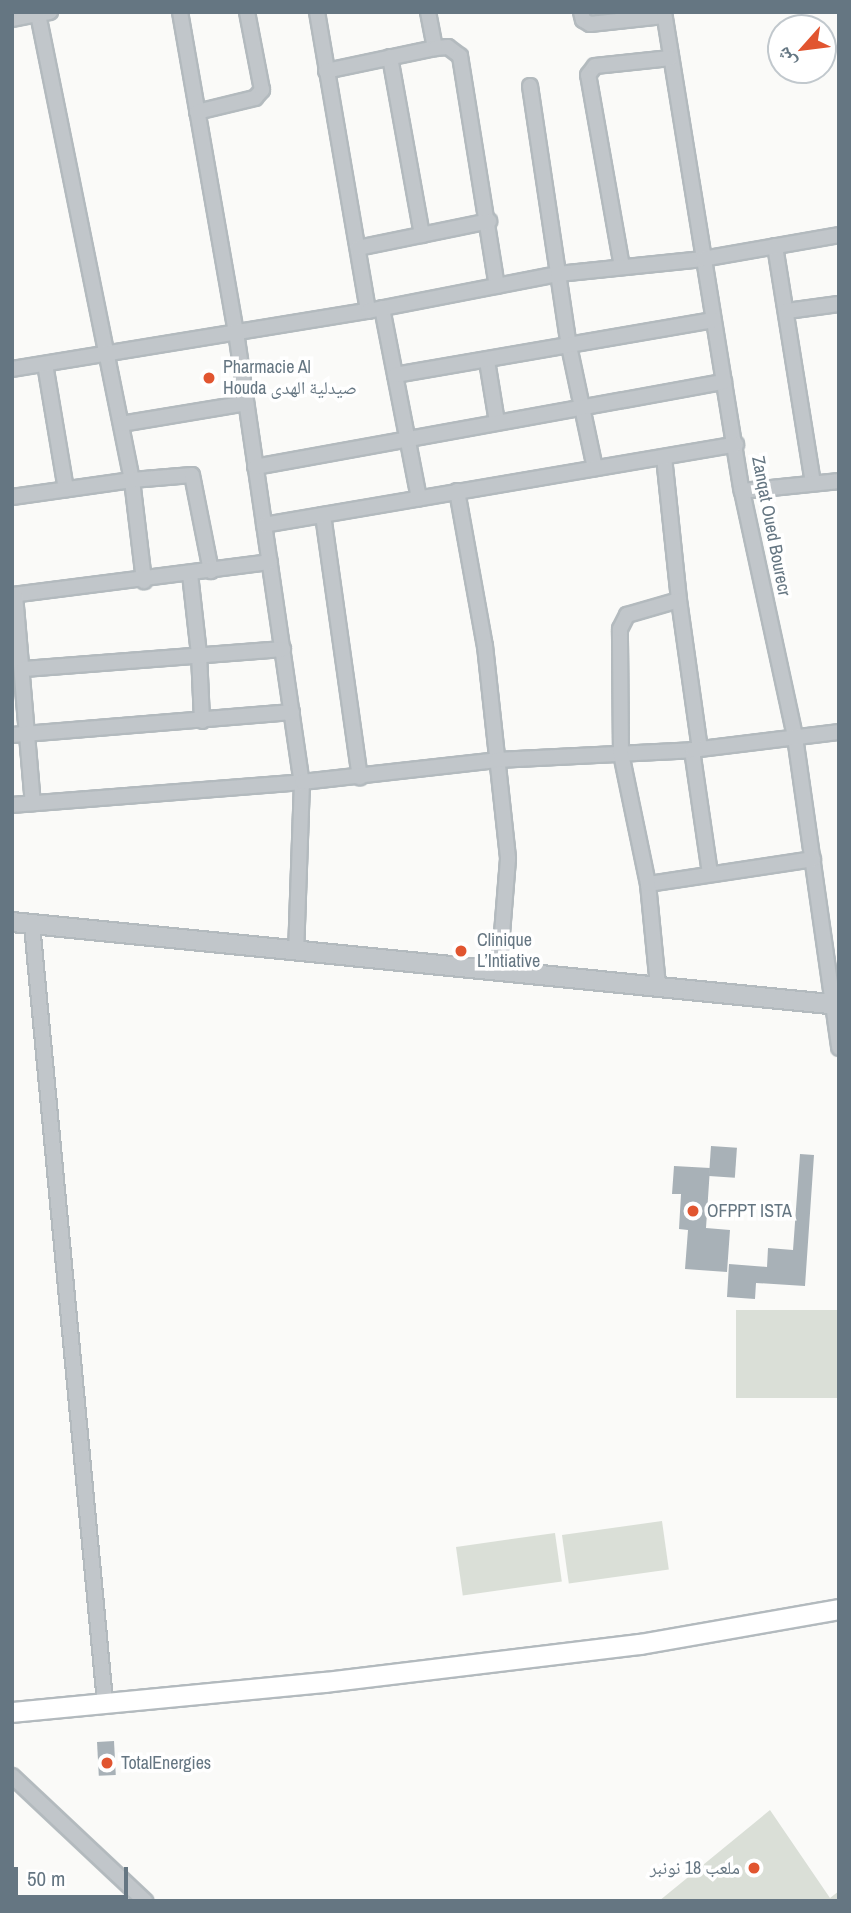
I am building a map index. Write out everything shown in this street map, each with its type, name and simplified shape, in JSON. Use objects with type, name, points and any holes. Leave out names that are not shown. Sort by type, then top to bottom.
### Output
[{"type":"main road","points":[[12,1712],[325,1682],[640,1644],[839,1609]]},
{"type":"street","points":[[180,12],[236,332],[302,782],[296,950]]},
{"type":"street","points":[[197,112],[255,98],[262,90],[247,12]]},
{"type":"street","points":[[317,12],[358,248],[396,375],[419,498]]},
{"type":"street","points":[[428,12],[435,48]]},
{"type":"street","points":[[581,12],[583,20],[590,24],[664,14]]},
{"type":"street","points":[[12,19],[44,13],[132,480],[144,580]]},
{"type":"street","name":"Zanqat Oued Bourecr","points":[[664,14],[742,491],[795,737],[813,859],[832,939],[839,1048]]},
{"type":"street","points":[[327,71],[435,48],[448,47],[460,56],[489,221],[497,286]]},
{"type":"street","points":[[390,57],[422,235]]},
{"type":"street","points":[[622,267],[588,75],[595,66],[671,58]]},
{"type":"street","points":[[530,86],[569,346],[596,468]]},
{"type":"street","points":[[358,248],[489,221]]},
{"type":"street","points":[[12,369],[375,309],[558,274],[703,259],[839,235]]},
{"type":"street","points":[[775,246],[813,483]]},
{"type":"street","points":[[787,311],[839,304]]},
{"type":"street","points":[[396,375],[713,320]]},
{"type":"street","points":[[487,361],[497,422]]},
{"type":"street","points":[[46,364],[65,489]]},
{"type":"street","points":[[255,467],[724,382]]},
{"type":"street","points":[[121,424],[246,403]]},
{"type":"street","points":[[264,525],[736,444]]},
{"type":"street","points":[[664,457],[710,874]]},
{"type":"street","points":[[12,497],[189,474],[195,478],[211,571]]},
{"type":"street","points":[[742,491],[839,481]]},
{"type":"street","points":[[457,491],[485,646],[508,859],[499,971]]},
{"type":"street","points":[[323,515],[360,777]]},
{"type":"street","points":[[33,803],[24,669],[14,595],[270,562]]},
{"type":"street","points":[[190,574],[199,654],[202,721]]},
{"type":"street","points":[[658,986],[648,884],[621,754],[621,621],[627,615],[679,600]]},
{"type":"street","points":[[24,669],[283,649]]},
{"type":"street","points":[[12,735],[292,712]]},
{"type":"street","points":[[12,805],[360,777],[497,760],[696,749],[839,732]]},
{"type":"street","points":[[648,884],[813,859]]},
{"type":"street","points":[[12,922],[835,1005]]},
{"type":"street","points":[[33,925],[105,1702]]},
{"type":"street","points":[[12,1776],[145,1901]]},
{"type":"shaded area","points":[[736,1310],[839,1310],[839,1398],[736,1398]]},
{"type":"shaded area","points":[[662,1521],[669,1570],[569,1584],[562,1535]]},
{"type":"shaded area","points":[[555,1533],[562,1582],[463,1595],[456,1547]]},
{"type":"shaded area","name":"ملعب 18 نونبر","points":[[770,1810],[830,1898],[839,1891],[839,1901],[659,1901]]},
{"type":"building","points":[[711,1146],[737,1148],[735,1178],[709,1176]]},
{"type":"building","points":[[800,1154],[814,1155],[805,1286],[756,1283],[755,1299],[727,1297],[729,1264],[767,1267],[768,1248],[793,1250]]},
{"type":"building","points":[[674,1166],[710,1168],[706,1228],[730,1230],[727,1272],[685,1269],[688,1230],[679,1229],[681,1194],[672,1194]]},
{"type":"building","name":"TotalEnergies","points":[[114,1741],[116,1775],[99,1776],[97,1742]]},
{"type":"place","name":"Pharmacie Al Houda صيدلية الهدى","points":[[209,378]]},
{"type":"place","name":"Clinique L’Intiative","points":[[461,951]]},
{"type":"place","name":"OFPPT ISTA","points":[[693,1211]]},
{"type":"place","name":"TotalEnergies","points":[[107,1763]]},
{"type":"place","name":"ملعب 18 نونبر","points":[[754,1868]]}]
